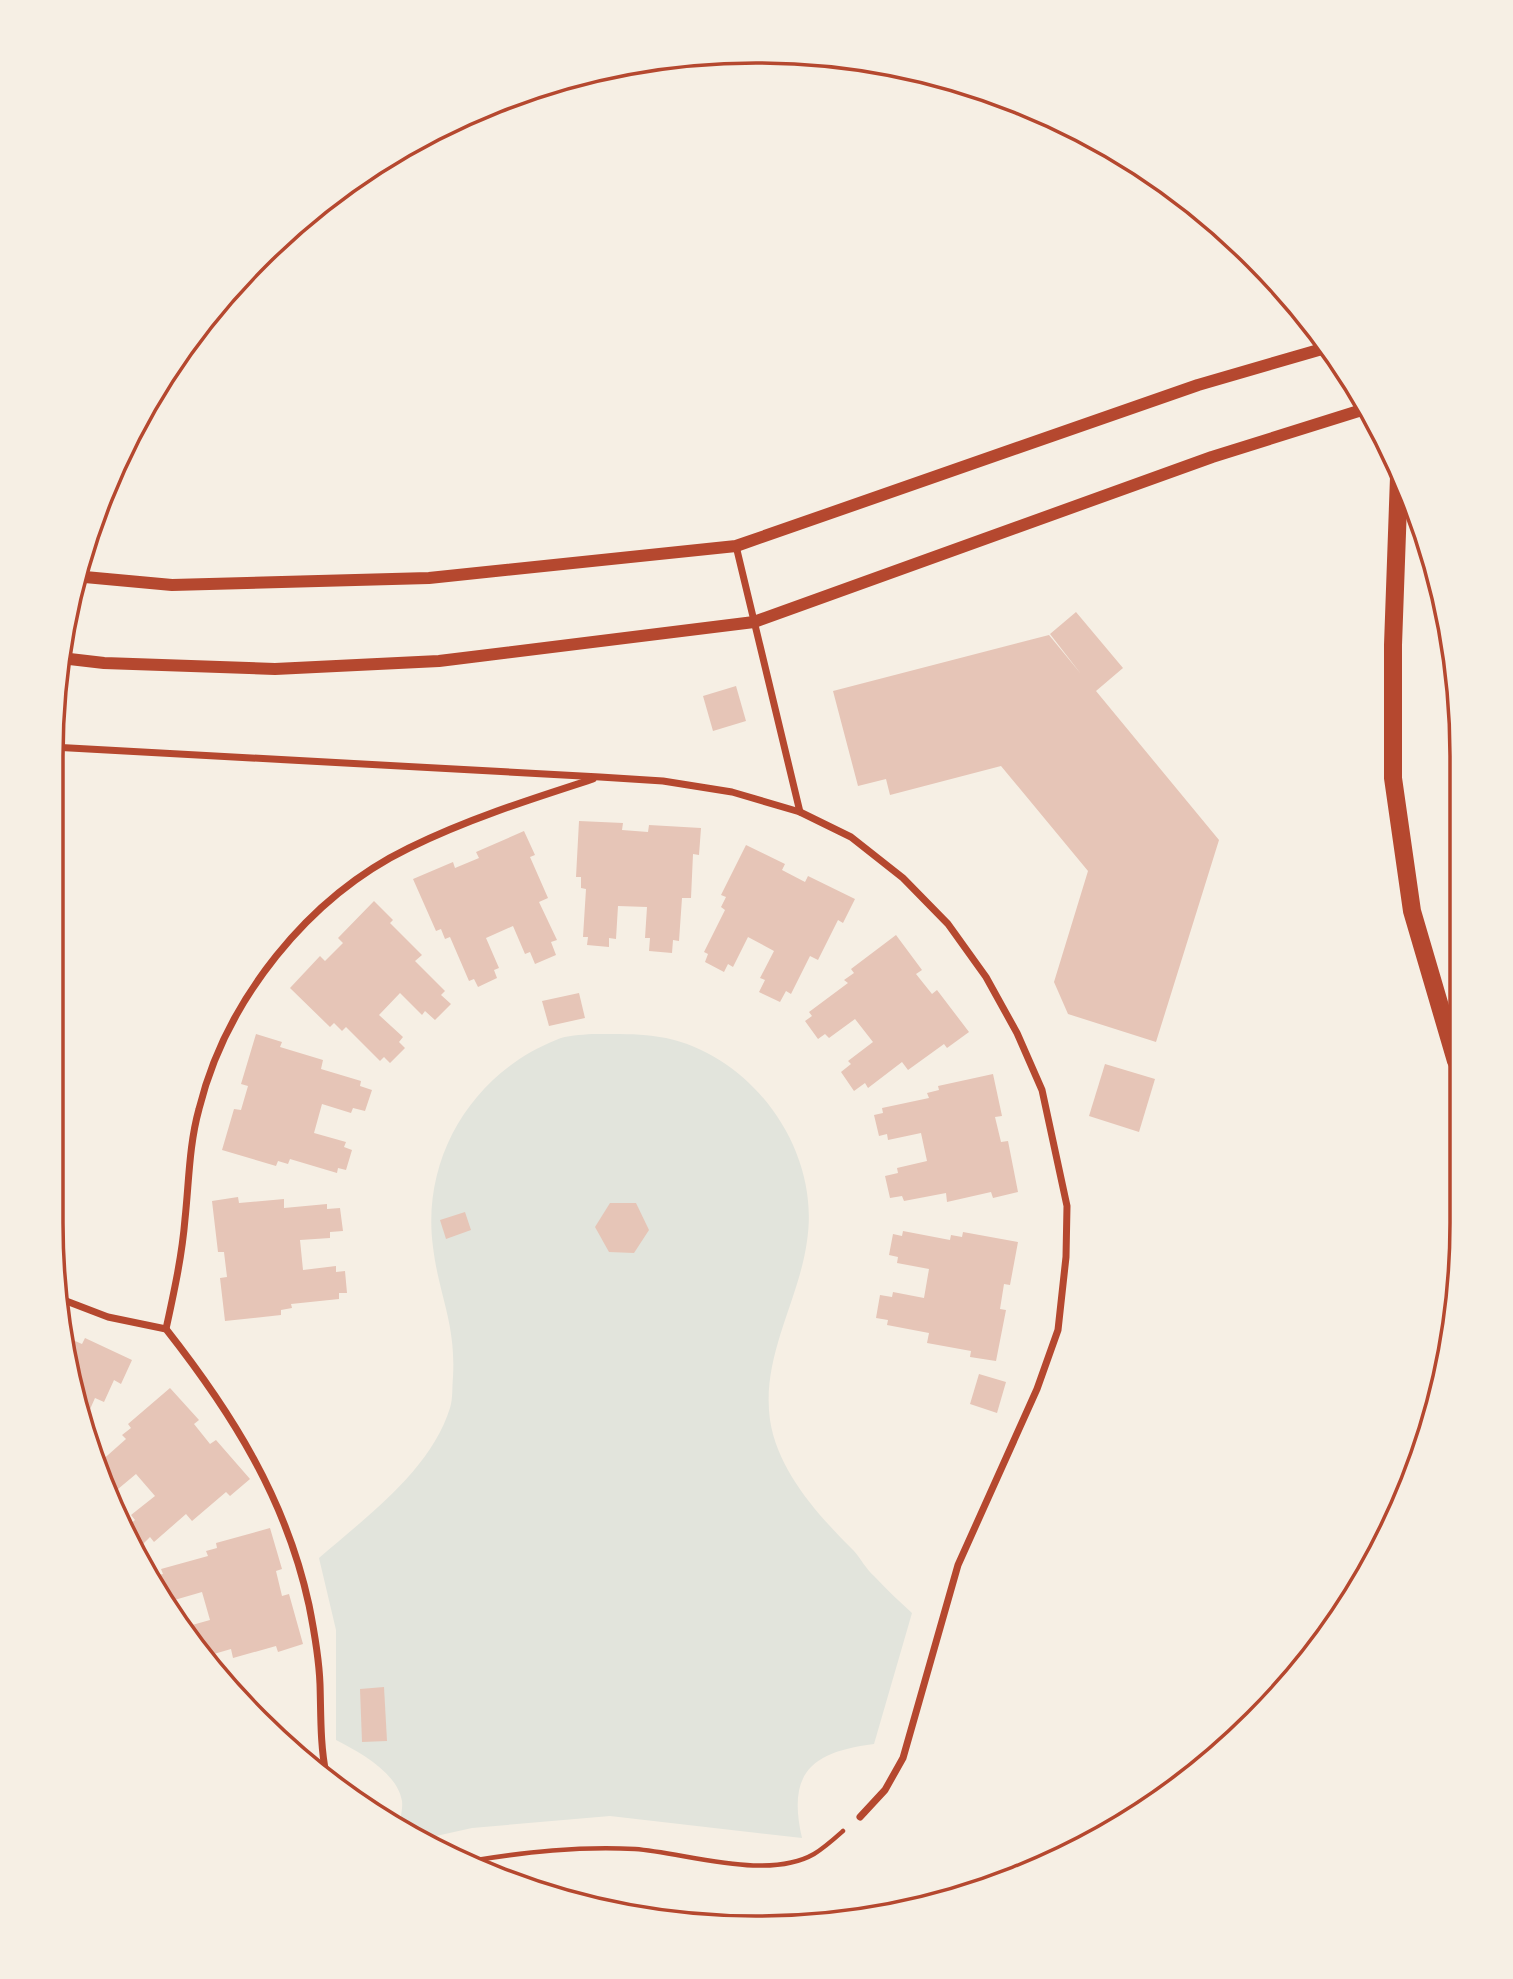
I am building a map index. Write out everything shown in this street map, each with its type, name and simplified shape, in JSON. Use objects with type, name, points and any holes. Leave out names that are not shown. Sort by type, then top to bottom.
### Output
[{"type":"main road","points":[[1398,494],[1392,645],[1393,778],[1412,911],[1450,1041]]},
{"type":"street","points":[[87,577],[172,585],[429,578],[736,546],[1198,385],[1318,350]]},
{"type":"street","points":[[70,659],[104,663],[275,669],[439,661],[754,622],[1212,457],[1358,412]]},
{"type":"street","points":[[736,546],[800,811]]},
{"type":"street","points":[[63,748],[663,781],[732,792],[800,811],[852,837],[903,878],[948,924],[986,977],[1017,1033],[1041,1090],[1068,1206],[1066,1257],[1058,1330],[1037,1389],[958,1565],[903,1758],[885,1790],[860,1817]]},
{"type":"street","points":[[166,1329],[177,1274],[188,1163],[199,1108],[223,1044],[243,1003],[276,956],[314,915],[341,893],[407,849],[526,800],[600,777]]},
{"type":"street","points":[[68,1302],[108,1317],[166,1329],[215,1390],[255,1457],[286,1529],[309,1605],[320,1682],[320,1724],[325,1766]]},
{"type":"path","points":[[482,1859],[534,1850],[637,1849],[753,1866],[775,1865],[814,1854],[860,1817]]},
{"type":"shaded area","points":[[592,1034],[666,1038],[698,1048],[727,1065],[753,1087],[775,1113],[792,1142],[803,1174],[809,1207],[807,1241],[771,1373],[770,1420],[774,1439],[791,1475],[814,1508],[871,1573],[912,1613],[874,1744],[834,1753],[820,1760],[809,1770],[802,1782],[798,1797],[798,1816],[802,1838],[610,1816],[472,1828],[435,1836],[401,1817],[402,1801],[399,1791],[385,1772],[336,1740],[336,1630],[319,1558],[376,1509],[413,1472],[441,1431],[451,1404],[452,1341],[433,1247],[431,1214],[435,1181],[459,1122],[477,1096],[500,1074],[526,1055],[569,1036]]},
{"type":"building","points":[[1076,612],[1123,668],[1096,691],[1219,840],[1156,1042],[1068,1014],[1054,982],[1088,871],[1001,766],[890,795],[886,779],[858,786],[833,691],[1049,635],[1081,674],[1050,634]]},
{"type":"building","points":[[736,686],[746,721],[713,731],[703,696]]},
{"type":"building","points":[[579,821],[623,823],[622,830],[648,832],[649,825],[701,828],[699,855],[693,854],[691,898],[682,898],[679,941],[673,940],[672,953],[649,951],[650,938],[645,938],[647,907],[618,906],[616,939],[609,938],[609,947],[587,945],[588,937],[583,937],[586,889],[581,888],[581,877],[576,877]]},
{"type":"building","points":[[524,831],[535,855],[530,857],[548,898],[539,902],[557,940],[551,942],[556,955],[535,964],[530,952],[525,954],[513,926],[486,938],[499,968],[494,970],[497,978],[478,987],[474,979],[469,981],[450,937],[445,939],[441,929],[436,931],[413,879],[453,862],[455,868],[479,858],[476,852]]},
{"type":"building","points":[[746,845],[785,864],[782,870],[805,882],[808,876],[855,899],[843,923],[838,920],[818,960],[810,956],[791,994],[786,991],[780,1002],[759,992],[765,980],[760,978],[774,951],[748,937],[733,967],[728,964],[724,972],[705,962],[708,954],[704,952],[725,910],[721,907],[726,897],[721,895]]},
{"type":"building","points":[[374,901],[393,920],[390,923],[422,955],[415,961],[445,991],[441,995],[451,1004],[435,1020],[425,1011],[422,1015],[400,993],[379,1015],[403,1037],[399,1042],[405,1048],[390,1063],[384,1057],[380,1061],[346,1027],[342,1031],[334,1023],[330,1027],[290,988],[320,956],[325,961],[343,943],[338,938]]},
{"type":"building","points":[[896,935],[922,970],[916,974],[932,994],[937,990],[969,1032],[947,1048],[944,1044],[908,1070],[902,1062],[868,1088],[865,1083],[854,1091],[841,1072],[851,1064],[848,1061],[873,1042],[855,1019],[829,1038],[825,1034],[818,1039],[805,1021],[812,1016],[809,1012],[848,983],[844,980],[854,973],[851,969]]},
{"type":"building","points":[[579,993],[585,1018],[549,1026],[542,1001]]},
{"type":"building","points":[[256,1034],[282,1042],[280,1047],[323,1060],[321,1069],[361,1081],[360,1086],[372,1090],[365,1111],[353,1108],[351,1113],[322,1104],[314,1133],[346,1142],[344,1147],[352,1150],[346,1170],[338,1168],[337,1173],[290,1159],[288,1164],[278,1161],[276,1166],[222,1150],[234,1109],[241,1110],[248,1086],[241,1084]]},
{"type":"building","points":[[1105,1064],[1155,1079],[1139,1132],[1089,1116]]},
{"type":"building","points":[[993,1074],[1002,1116],[995,1117],[1001,1142],[1008,1141],[1018,1192],[993,1198],[991,1192],[947,1202],[946,1193],[904,1201],[902,1196],[890,1198],[885,1176],[898,1173],[897,1168],[927,1161],[921,1133],[888,1140],[887,1134],[879,1136],[874,1115],[883,1113],[882,1108],[929,1098],[927,1093],[939,1090],[938,1086]]},
{"type":"building","points":[[238,1197],[239,1203],[284,1199],[284,1208],[327,1204],[327,1209],[340,1208],[343,1231],[330,1232],[330,1238],[300,1240],[303,1270],[336,1266],[336,1272],[345,1271],[347,1293],[339,1293],[339,1299],[291,1304],[292,1308],[281,1310],[281,1315],[225,1321],[220,1278],[227,1277],[224,1252],[218,1252],[212,1201]]},
{"type":"building","points":[[610,1203],[636,1203],[649,1230],[634,1253],[609,1252],[595,1227]]},
{"type":"building","points":[[465,1212],[471,1230],[446,1239],[440,1220]]},
{"type":"building","points":[[903,1231],[950,1240],[951,1235],[962,1237],[963,1232],[1018,1242],[1010,1285],[1004,1284],[1000,1309],[1006,1310],[996,1361],[970,1357],[971,1351],[927,1343],[929,1333],[887,1325],[888,1320],[876,1318],[880,1295],[892,1297],[893,1292],[924,1298],[929,1269],[897,1263],[898,1257],[889,1255],[893,1234],[902,1236]]},
{"type":"building","points":[[85,1338],[132,1360],[121,1384],[114,1380],[104,1402],[95,1398],[90,1410],[73,1340],[82,1344]]},
{"type":"building","points":[[979,1374],[1006,1382],[997,1413],[970,1404]]},
{"type":"building","points":[[170,1388],[199,1420],[194,1424],[210,1444],[216,1440],[250,1479],[230,1496],[226,1492],[192,1521],[186,1514],[154,1542],[150,1537],[143,1544],[131,1515],[155,1496],[136,1474],[117,1490],[105,1458],[126,1439],[122,1435],[131,1428],[128,1424]]},
{"type":"building","points":[[270,1528],[282,1569],[276,1571],[282,1596],[289,1594],[303,1644],[278,1652],[276,1646],[233,1658],[231,1649],[214,1654],[192,1625],[210,1620],[202,1592],[175,1600],[160,1575],[163,1574],[161,1569],[208,1556],[206,1551],[217,1548],[216,1543]]},
{"type":"building","points":[[384,1687],[387,1741],[362,1742],[360,1689]]}]
